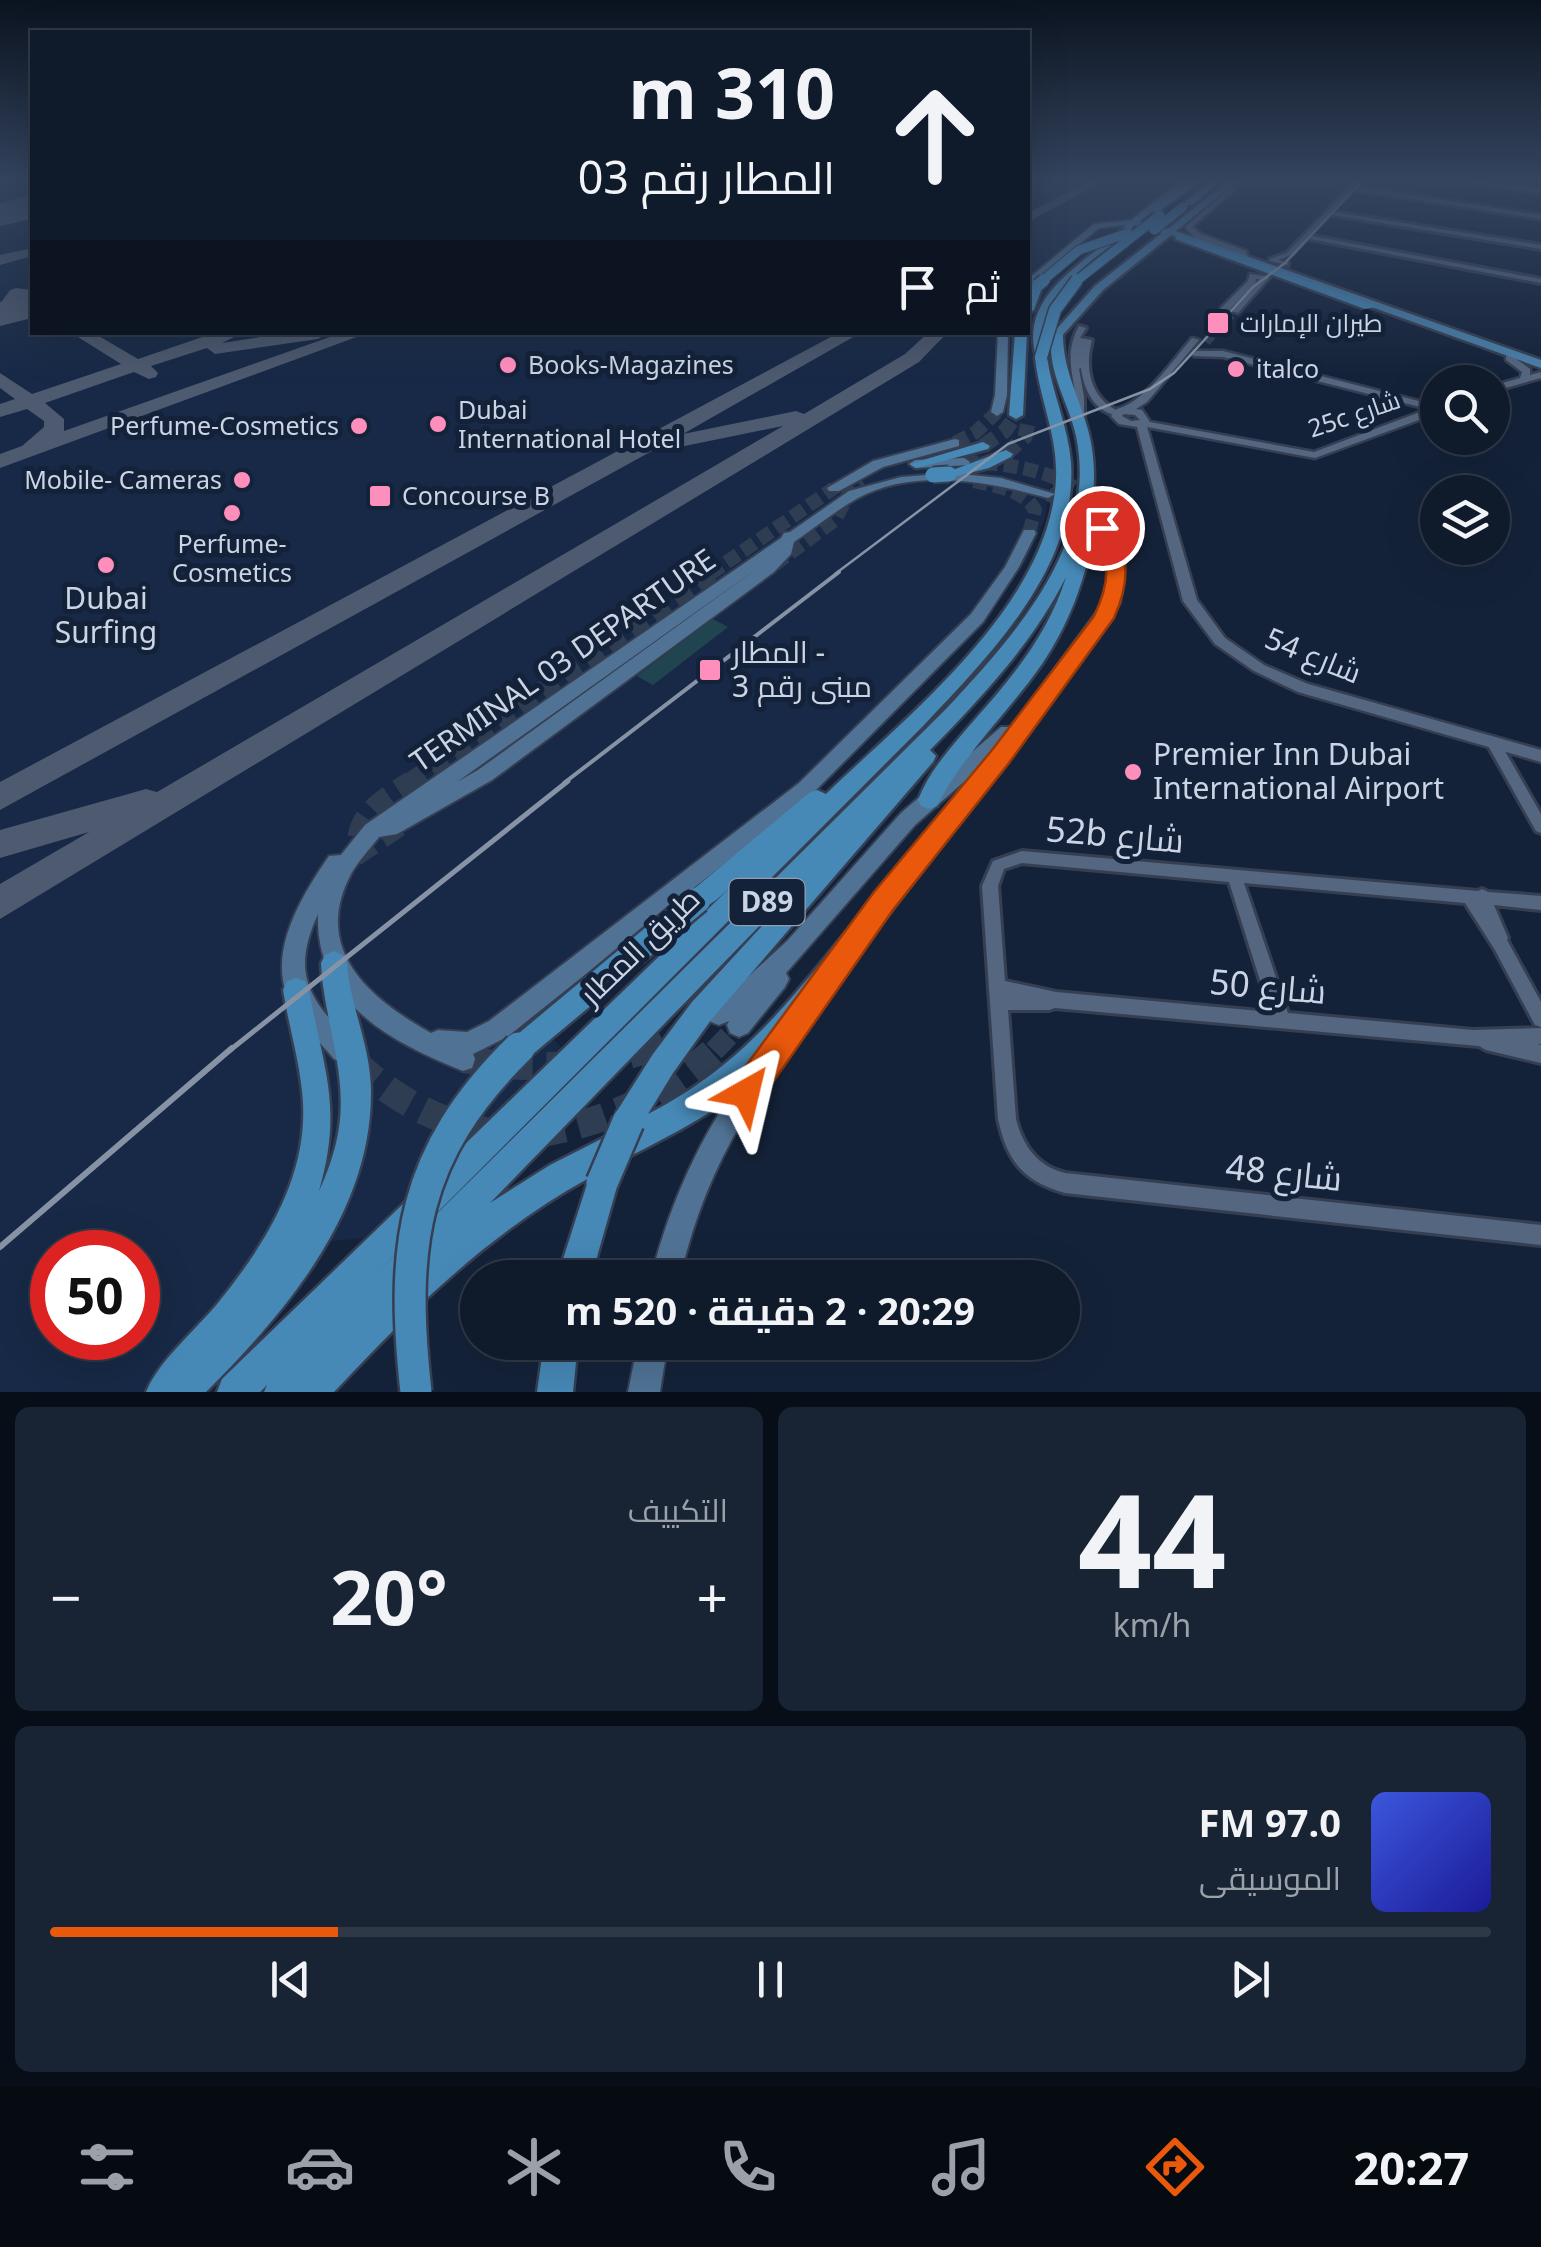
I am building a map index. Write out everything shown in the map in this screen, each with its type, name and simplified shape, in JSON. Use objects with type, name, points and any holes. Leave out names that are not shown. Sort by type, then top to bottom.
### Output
[{"type":"highway","points":[[1033,284],[1079,250],[1091,246]]},
{"type":"highway","name":"طريق المطار","points":[[236,1392],[434,1191],[688,947],[1001,625],[1026,591],[1050,542],[1062,501],[1064,463],[1041,358],[1046,323],[1062,294],[1081,275],[1124,246]]},
{"type":"highway","name":"طريق المطار","points":[[282,1392],[952,714],[1042,605],[1068,554],[1085,494],[1086,456],[1080,421],[1060,367],[1057,335],[1063,314],[1079,290],[1137,246]]},
{"type":"highway","points":[[1210,246],[1369,307]]},
{"type":"highway","points":[[1021,335],[1022,416]]},
{"type":"highway","points":[[930,472],[983,446]]},
{"type":"highway","points":[[930,472],[984,466],[1006,454]]},
{"type":"highway","points":[[929,800],[947,766],[1027,674],[1057,629],[1079,570],[1088,513],[1085,494]]},
{"type":"highway","points":[[579,1260],[602,1183],[628,1122],[687,1024],[861,832],[932,747],[952,714]]},
{"type":"highway","points":[[416,1392],[408,1302],[414,1234],[430,1176],[452,1126],[504,1060],[853,767],[900,733]]},
{"type":"highway","points":[[309,1392],[415,1284],[494,1220],[589,1160],[694,1104],[744,1070],[854,940]]},
{"type":"highway","points":[[181,1392],[252,1320],[281,1284],[322,1216],[342,1173],[354,1132],[357,1087],[330,950]]},
{"type":"highway","points":[[164,1392],[258,1280],[286,1230],[310,1172],[318,1115],[296,990]]},
{"type":"highway","points":[[556,1392],[560,1360]]},
{"type":"main road","points":[[1033,284],[1075,246]]},
{"type":"main road","points":[[1030,311],[1049,288],[1105,246]]},
{"type":"main road","points":[[1141,256],[1146,246]]},
{"type":"main road","points":[[1120,272],[1149,246]]},
{"type":"main road","points":[[1057,335],[1089,297],[1141,256],[1174,246],[1218,256],[1260,274],[1369,307],[1541,369]]},
{"type":"main road","points":[[1200,246],[1260,274]]},
{"type":"main road","points":[[1215,246],[1286,268],[1541,369]]},
{"type":"main road","points":[[1041,358],[1042,313],[1074,271]]},
{"type":"main road","points":[[997,412],[1003,335]]},
{"type":"main road","points":[[834,488],[955,443]]},
{"type":"main road","points":[[464,1059],[413,1040],[368,1009],[330,950],[347,877],[378,838],[485,775],[770,569],[784,554],[789,536],[854,494],[964,462]]},
{"type":"main road","points":[[865,476],[930,472],[1048,494]]},
{"type":"main road","points":[[670,1260],[681,1216],[714,1142],[854,940],[1001,756],[1104,618],[1116,592],[1118,572],[1108,528]]},
{"type":"main road","points":[[413,1040],[468,1044],[485,1038],[767,822],[977,618],[1005,579],[1029,533]]},
{"type":"main road","points":[[729,1020],[929,800],[992,746],[1046,691]]},
{"type":"main road","points":[[342,1051],[296,990],[296,952],[316,895],[344,859]]},
{"type":"main road","points":[[644,1392],[650,1360]]},
{"type":"street","points":[[1228,246],[1244,253],[1244,257]]},
{"type":"street","points":[[1300,246],[1294,252],[1286,268],[1272,260],[1294,252],[1302,246]]},
{"type":"street","points":[[1353,246],[1541,282]]},
{"type":"street","points":[[1224,310],[1260,274],[1268,280],[1235,310]]},
{"type":"street","points":[[1080,421],[1082,408],[1072,346],[1082,328]]},
{"type":"street","points":[[1074,368],[1078,366],[1077,345],[1080,340],[1088,340],[1082,351],[1092,397],[1098,406],[1121,415],[1144,441],[1152,431],[1169,427]]},
{"type":"street","points":[[1121,415],[1143,400],[1201,341],[1197,354],[1143,421]]},
{"type":"street","points":[[1197,354],[1218,353],[1420,404]]},
{"type":"street","points":[[1508,358],[1527,370],[1524,377]]},
{"type":"street","points":[[1510,382],[1541,369]]},
{"type":"street","points":[[1408,401],[1420,413]]},
{"type":"street","name":"25c شارع","points":[[1121,415],[1315,455],[1420,416]]},
{"type":"street","name":"شارع 54","points":[[1143,421],[1144,441],[1190,601],[1220,640],[1259,668],[1303,688],[1541,756]]},
{"type":"street","points":[[1493,742],[1541,827]]},
{"type":"street","points":[[1513,748],[1516,784]]},
{"type":"street","name":"52b شارع","points":[[1025,1162],[1007,1119],[990,886],[998,865],[1009,859],[1049,859],[1538,900]]},
{"type":"street","points":[[1234,874],[1282,1021]]},
{"type":"street","points":[[1475,895],[1541,1019]]},
{"type":"street","name":"شارع 50","points":[[998,995],[1474,1038],[1541,1036]]},
{"type":"street","name":"شارع 50","points":[[1474,1038],[1541,1054]]},
{"type":"street","name":"شارع 48","points":[[1025,1162],[1050,1180],[1065,1183],[1541,1235]]},
{"type":"shaded area","points":[[0,246],[30,246],[30,335],[1030,335],[1030,246],[1100,246],[1060,275],[1065,277],[1035,345],[1058,471],[1053,475],[1045,518],[1026,562],[971,635],[833,773],[661,919],[533,1018],[564,1050],[363,1238],[272,1247],[154,1392],[0,1392]]},
{"type":"shaded area","points":[[713,619],[728,627],[653,685],[637,676]]},
{"type":"taxiway","points":[[0,260],[30,252]]},
{"type":"taxiway","points":[[0,312],[14,302],[16,293],[30,295]]},
{"type":"taxiway","points":[[83,335],[136,365]]},
{"type":"taxiway","points":[[136,365],[227,335]]},
{"type":"taxiway","points":[[215,349],[311,335]]},
{"type":"taxiway","points":[[0,461],[354,335]]},
{"type":"taxiway","points":[[0,797],[848,335]]},
{"type":"taxiway","points":[[0,903],[912,358],[937,335]]},
{"type":"taxiway","points":[[30,401],[136,365]]},
{"type":"taxiway","points":[[136,365],[149,373]]},
{"type":"taxiway","points":[[0,379],[30,401]]},
{"type":"taxiway","points":[[0,411],[30,401]]},
{"type":"taxiway","points":[[30,401],[54,419],[55,429],[32,447]]},
{"type":"taxiway","points":[[670,443],[796,417]]},
{"type":"taxiway","points":[[0,844],[146,802]]},
{"type":"runway","points":[[0,314],[30,306]]},
{"type":"tunnel","points":[[1206,342],[1235,311]]},
{"type":"tunnel","points":[[955,443],[976,432],[997,412]]},
{"type":"tunnel","points":[[983,446],[1005,431],[1016,415]]},
{"type":"tunnel","points":[[1006,454],[1025,437],[1029,418]]},
{"type":"tunnel","points":[[964,462],[1049,475],[1085,495],[1114,527]]},
{"type":"tunnel","points":[[774,565],[835,520],[851,490],[862,481]]},
{"type":"tunnel","points":[[974,481],[1008,490],[1030,503],[1035,510],[1029,533]]},
{"type":"tunnel","points":[[710,574],[834,488]]},
{"type":"tunnel","points":[[1048,494],[1086,512],[1102,528]]},
{"type":"tunnel","points":[[408,783],[713,572]]},
{"type":"tunnel","points":[[358,837],[371,811],[411,781]]},
{"type":"tunnel","points":[[355,856],[404,823]]},
{"type":"tunnel","points":[[716,1049],[739,1025]]},
{"type":"tunnel","points":[[651,1048],[677,1038]]},
{"type":"tunnel","points":[[463,1059],[558,1066],[651,1048]]},
{"type":"tunnel","points":[[644,1051],[651,1048]]},
{"type":"tunnel","points":[[537,1134],[633,1105],[676,1080],[716,1049]]},
{"type":"tunnel","points":[[354,1062],[387,1089],[422,1110],[460,1125],[502,1134]]},
{"type":"railway","points":[[835,574],[1008,444],[1150,389],[1174,373],[1253,287],[1301,246]]},
{"type":"railway","points":[[564,783],[839,572]]},
{"type":"railway","points":[[229,1051],[568,781]]},
{"type":"railway","points":[[0,1247],[232,1048]]},
{"type":"place","name":"طيران الإمارات","points":[[1218,323]]},
{"type":"place","name":"Books-Magazines","points":[[508,365]]},
{"type":"place","name":"italco","points":[[1236,369]]},
{"type":"place","name":"Dubai International Hotel","points":[[438,424]]},
{"type":"place","name":"Perfume-Cosmetics","points":[[359,426]]},
{"type":"place","name":"Mobile- Cameras","points":[[242,480]]},
{"type":"place","name":"Concourse B","points":[[380,496]]},
{"type":"place","name":"Perfume- Cosmetics","points":[[232,513]]},
{"type":"place","name":"Dubai Surfing","points":[[106,565]]},
{"type":"place","name":"المطار - مبنى رقم 3","points":[[710,670]]},
{"type":"place","name":"Premier Inn Dubai International Airport","points":[[1133,772]]},
{"type":"route","points":[[746,1093],[812,1006],[854,940],[1001,756],[1104,618],[1116,592],[1118,564],[1102,528]]}]
